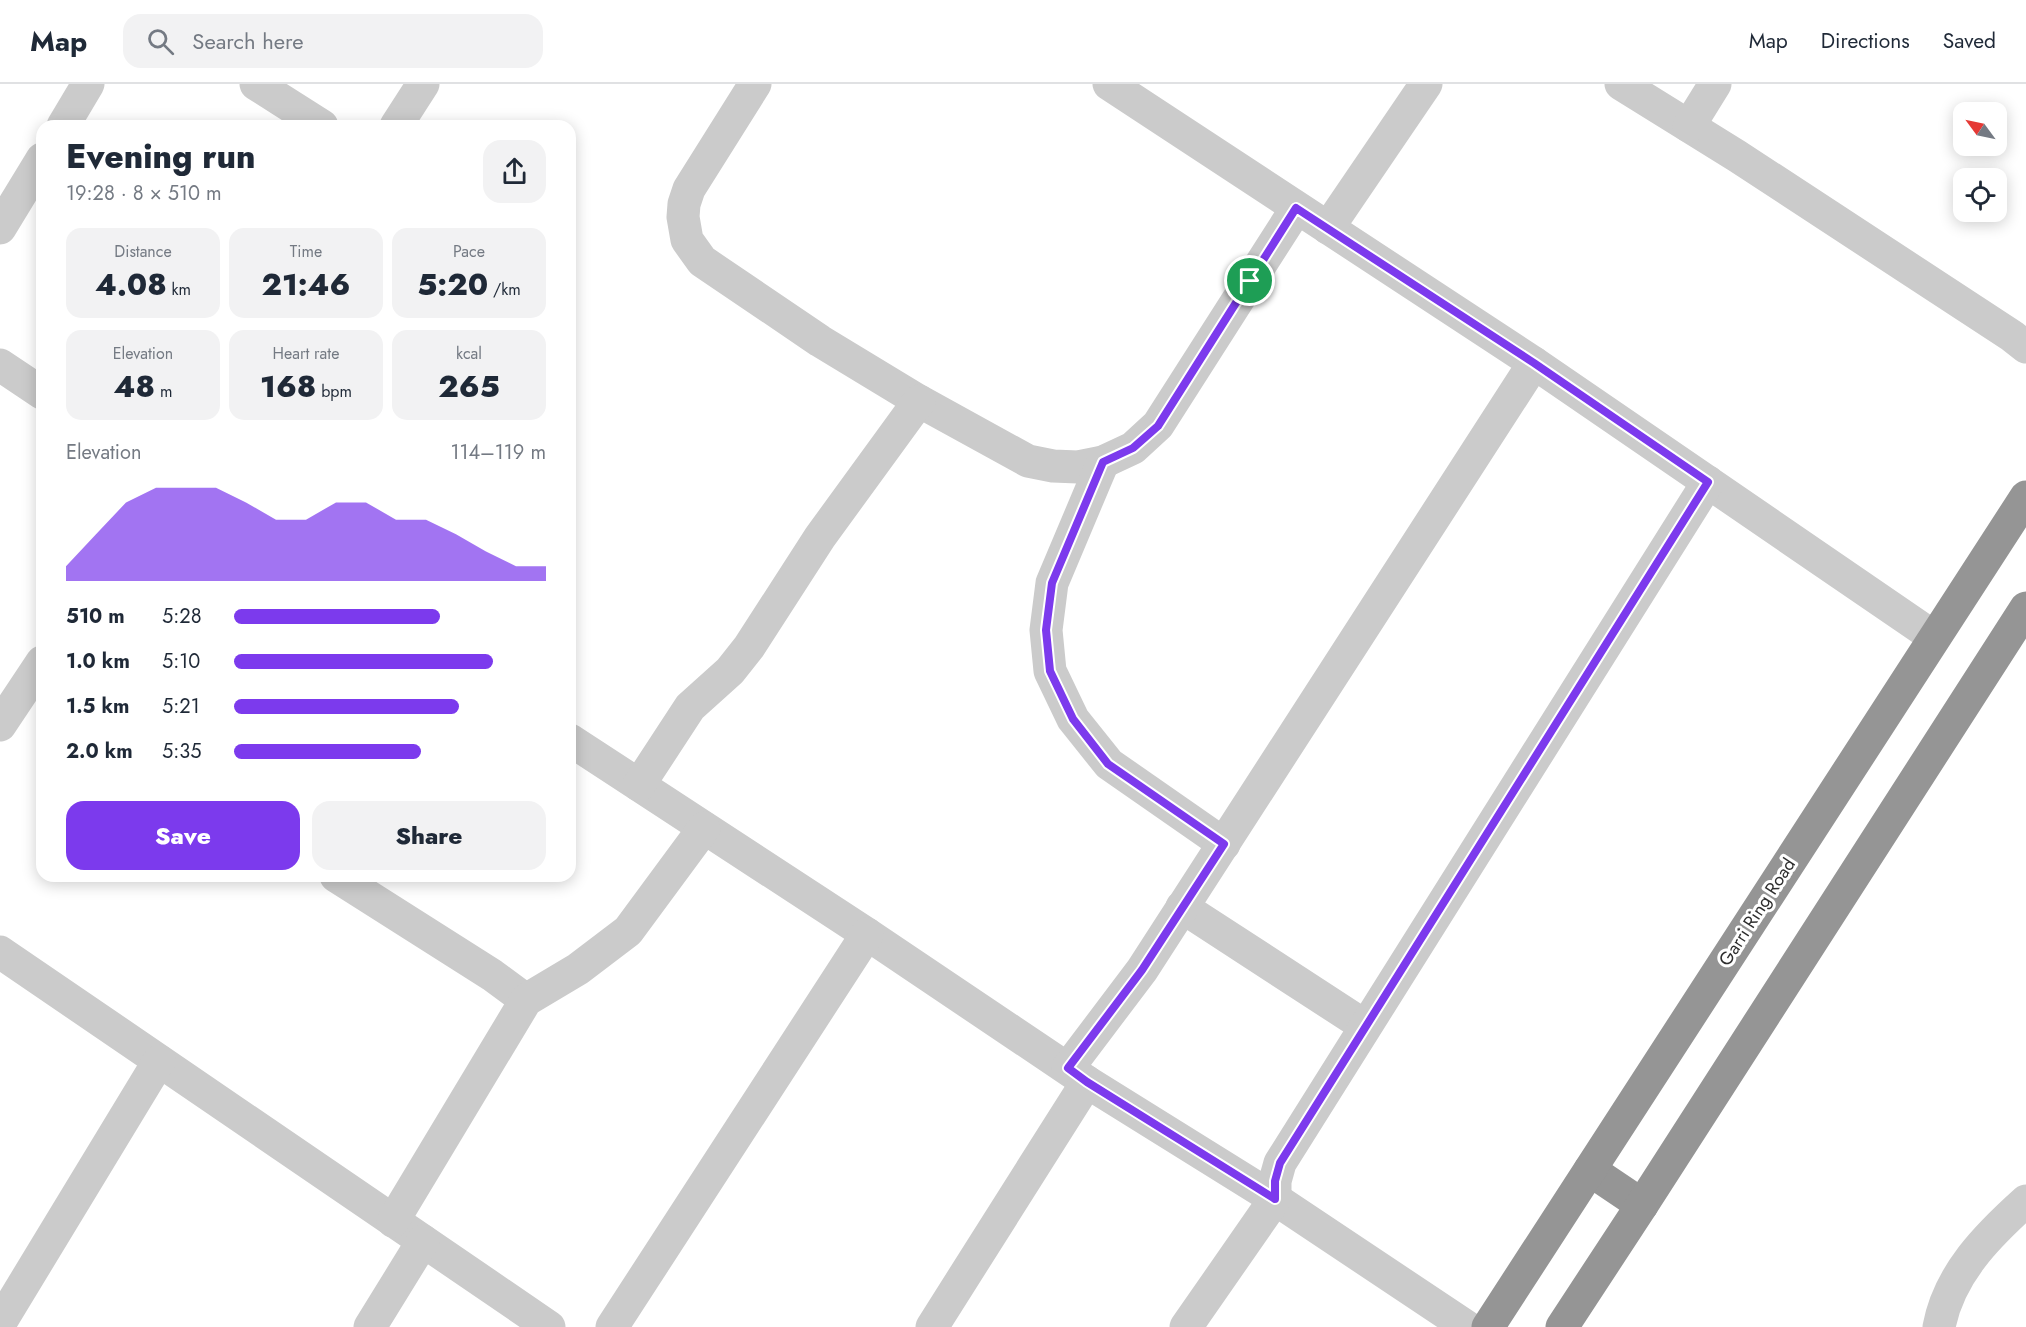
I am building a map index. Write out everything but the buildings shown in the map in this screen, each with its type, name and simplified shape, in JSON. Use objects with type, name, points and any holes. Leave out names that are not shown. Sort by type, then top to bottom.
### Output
[{"type":"highway","name":"Garri Ring Road","points":[[1488,1327],[2026,497]]},
{"type":"highway","points":[[1562,1327],[2026,608]]},
{"type":"highway","points":[[1590,1170],[1642,1205]]},
{"type":"street","points":[[67,120],[88,84]]},
{"type":"street","points":[[255,84],[312,120]]},
{"type":"street","points":[[400,120],[423,84]]},
{"type":"street","points":[[755,84],[689,189],[684,204],[683,217],[687,240],[702,261],[820,341],[919,401],[1028,461],[1061,466],[1103,462],[1133,448],[1158,426],[1296,208]]},
{"type":"street","points":[[1109,84],[1534,363],[1934,637]]},
{"type":"street","points":[[1328,228],[1426,84]]},
{"type":"street","points":[[1621,84],[1689,126],[2026,347]]},
{"type":"street","points":[[1689,126],[1715,84]]},
{"type":"street","points":[[0,228],[36,169]]},
{"type":"street","points":[[932,1327],[1077,1075],[1142,970],[1534,363]]},
{"type":"street","points":[[0,365],[36,389]]},
{"type":"street","points":[[639,785],[690,707],[730,671],[748,647],[820,537],[919,401]]},
{"type":"street","points":[[1103,462],[1052,583],[1046,630],[1050,671],[1073,719],[1108,764],[1224,844]]},
{"type":"street","points":[[1186,1327],[1275,1199],[1275,1181],[1280,1163],[1708,482]]},
{"type":"street","points":[[0,725],[36,680]]},
{"type":"street","points":[[576,744],[867,934],[1077,1075],[1275,1199],[1467,1327]]},
{"type":"street","points":[[393,1221],[526,1000],[578,969],[628,931],[704,828]]},
{"type":"street","points":[[345,882],[492,975],[526,1000]]},
{"type":"street","points":[[1182,907],[1365,1026]]},
{"type":"street","points":[[612,1327],[867,934]]},
{"type":"street","points":[[0,952],[549,1327]]},
{"type":"street","points":[[0,1323],[159,1061]]},
{"type":"street","points":[[1939,1327],[1942,1310],[1963,1267],[1992,1232],[2026,1201]]},
{"type":"street","points":[[370,1327],[423,1241]]},
{"type":"route","points":[[1296,208],[1534,363],[1708,482],[1280,1163],[1275,1181],[1275,1199],[1068,1068],[1142,970],[1224,844],[1108,764],[1073,719],[1050,671],[1046,630],[1052,583],[1103,462],[1133,448],[1158,426],[1250,281],[1296,208]]}]
